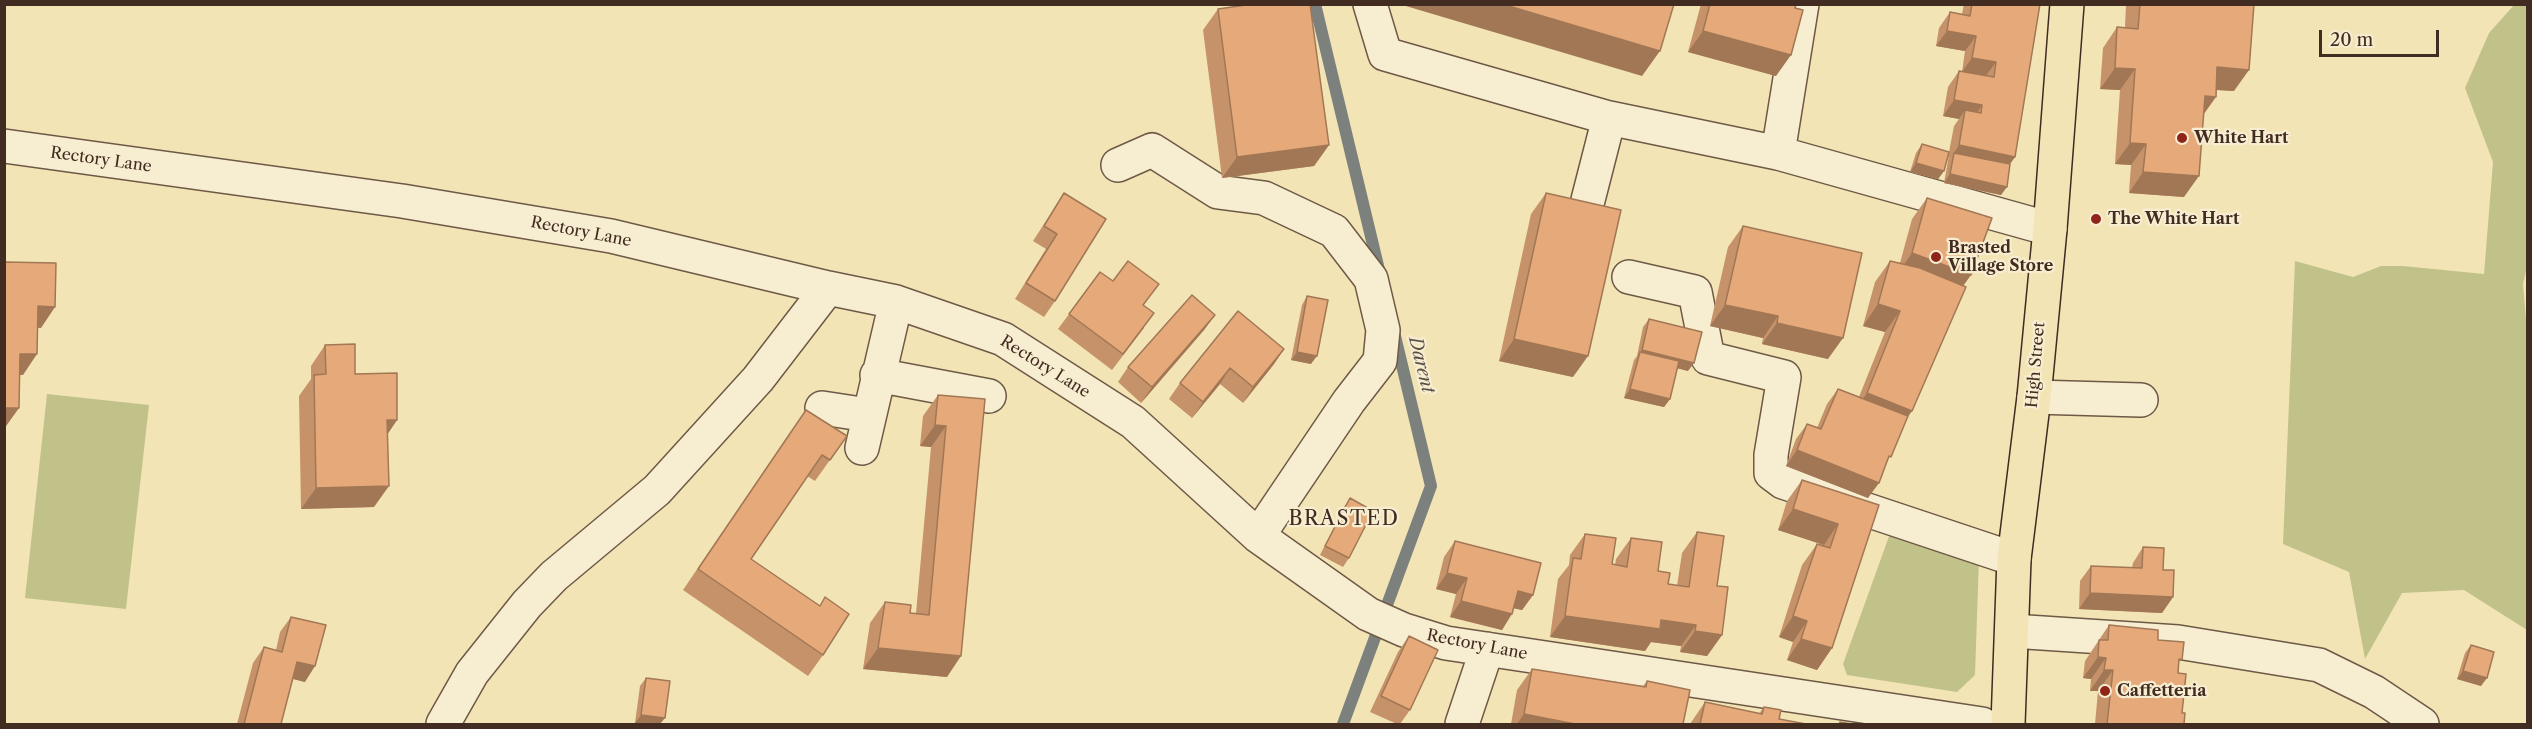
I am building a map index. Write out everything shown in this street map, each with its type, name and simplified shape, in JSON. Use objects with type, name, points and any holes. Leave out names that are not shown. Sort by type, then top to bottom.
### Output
[{"type":"main road","name":"High Street","points":[[2008,724],[2014,559],[2034,397],[2050,229],[2067,4]]},
{"type":"street","points":[[1370,4],[1385,54],[1609,118],[1778,153],[2050,229]]},
{"type":"street","points":[[1778,153],[1802,4]]},
{"type":"street","points":[[1588,200],[1609,118]]},
{"type":"street","name":"Rectory Lane","points":[[4,146],[402,201],[611,236],[896,302],[1003,339],[1142,427],[1258,536],[1368,614],[1404,630],[1446,643],[1982,724]]},
{"type":"street","points":[[1118,165],[1152,150],[1218,192],[1264,198],[1334,231],[1371,279],[1383,330],[1380,361],[1349,401],[1258,536]]},
{"type":"street","points":[[1629,277],[1695,292],[1708,358],[1784,377],[1771,455],[1771,473],[1783,482],[2014,559]]},
{"type":"street","points":[[444,724],[472,673],[527,604],[554,576],[657,490],[758,379],[828,288]]},
{"type":"street","points":[[862,448],[877,375],[896,302]]},
{"type":"street","points":[[877,375],[989,396]]},
{"type":"street","points":[[2034,397],[2141,400]]},
{"type":"street","points":[[822,408],[868,415]]},
{"type":"street","points":[[2012,631],[2178,642],[2319,665],[2374,692],[2422,724]]},
{"type":"street","points":[[1462,724],[1487,649]]},
{"type":"green space","points":[[2514,5],[2528,5],[2528,262],[2523,284],[2528,343],[2527,630],[2464,590],[2402,593],[2365,659],[2349,572],[2283,544],[2295,261],[2353,277],[2381,266],[2484,274],[2493,162],[2465,88],[2489,33]]},
{"type":"green space","points":[[47,394],[149,405],[126,609],[25,598]]},
{"type":"green space","points":[[1892,528],[1979,558],[1975,675],[1957,692],[1847,675],[1843,664]]},
{"type":"building","points":[[1253,4],[1310,4],[1329,145],[1237,157],[1218,9]]},
{"type":"building","points":[[1502,4],[1674,4],[1660,51]]},
{"type":"building","points":[[1710,4],[1796,4],[1795,8],[1803,10],[1791,55],[1703,31]]},
{"type":"building","points":[[1972,4],[2040,4],[2015,157],[1959,145],[1965,110],[1981,113],[1982,105],[1954,100],[1959,71],[1994,77],[1996,62],[1972,58],[1976,36],[1947,31],[1950,12],[1970,16]]},
{"type":"building","points":[[2140,4],[2254,4],[2249,70],[2217,67],[2216,97],[2205,96],[2199,176],[2143,172],[2146,144],[2130,143],[2135,69],[2115,68],[2117,27],[2138,29]]},
{"type":"building","points":[[1922,144],[1949,152],[1944,171],[1916,163]]},
{"type":"building","points":[[1954,153],[2010,164],[2007,187],[1950,174]]},
{"type":"building","points":[[1064,193],[1106,219],[1055,301],[1026,283],[1057,234],[1044,226]]},
{"type":"building","points":[[1546,193],[1621,210],[1588,356],[1514,339]]},
{"type":"building","points":[[1927,198],[1992,218],[1971,275],[1912,253]]},
{"type":"building","points":[[1743,226],[1862,253],[1843,338],[1777,323],[1778,316],[1725,305]]},
{"type":"building","points":[[1128,261],[1159,284],[1143,305],[1154,313],[1123,354],[1069,314],[1100,272],[1113,281]]},
{"type":"building","points":[[1890,261],[1920,268],[1966,287],[1912,411],[1867,393],[1900,311],[1878,304]]},
{"type":"building","points":[[4,262],[56,263],[55,307],[38,306],[37,354],[20,354],[19,408],[4,408]]},
{"type":"building","points":[[1192,295],[1215,315],[1152,387],[1128,367]]},
{"type":"building","points":[[1307,296],[1328,300],[1317,356],[1297,352]]},
{"type":"building","points":[[1238,311],[1284,349],[1253,387],[1230,368],[1203,402],[1180,383]]},
{"type":"building","points":[[1649,319],[1702,332],[1694,363],[1642,350]]},
{"type":"building","points":[[355,344],[355,374],[397,373],[397,420],[387,420],[389,486],[316,488],[314,375],[326,374],[325,345]]},
{"type":"building","points":[[1640,352],[1679,361],[1670,399],[1630,389]]},
{"type":"building","points":[[1838,389],[1908,416],[1879,483],[1797,450],[1807,424],[1821,429]]},
{"type":"building","points":[[938,395],[985,399],[961,656],[878,648],[885,602],[911,605],[910,613],[929,615],[946,426],[935,425]]},
{"type":"building","points":[[806,410],[847,436],[830,460],[822,455],[751,559],[820,606],[825,597],[849,614],[823,655],[698,569]]},
{"type":"building","points":[[1802,480],[1879,505],[1832,648],[1801,639],[1807,621],[1793,616],[1817,544],[1830,548],[1838,524],[1793,509]]},
{"type":"building","points":[[1350,498],[1373,511],[1349,558],[1325,546]]},
{"type":"building","points":[[1697,532],[1724,536],[1717,586],[1728,587],[1722,635],[1695,631],[1696,625],[1661,620],[1660,629],[1565,616],[1573,558],[1581,559],[1585,534],[1616,538],[1612,564],[1627,567],[1631,538],[1662,542],[1658,571],[1670,573],[1668,584],[1689,587]]},
{"type":"building","points":[[1455,541],[1541,563],[1533,595],[1518,591],[1512,614],[1461,601],[1467,578],[1447,573]]},
{"type":"building","points":[[2143,547],[2164,548],[2163,570],[2174,570],[2173,597],[2090,593],[2091,566],[2142,568]]},
{"type":"building","points":[[291,617],[326,625],[315,666],[297,662],[281,724],[244,724],[264,647],[282,652]]},
{"type":"building","points":[[2109,625],[2158,630],[2158,640],[2184,642],[2178,673],[2186,674],[2182,713],[2185,713],[2184,724],[2107,724],[2113,670],[2104,670],[2106,658],[2098,657],[2099,640],[2108,640]]},
{"type":"building","points":[[1409,636],[1438,650],[1410,710],[1381,696]]},
{"type":"building","points":[[2471,645],[2494,652],[2487,678],[2463,671]]},
{"type":"building","points":[[1532,669],[1646,687],[1647,681],[1690,690],[1683,724],[1575,724],[1524,714]]},
{"type":"building","points":[[646,678],[670,681],[665,718],[641,715]]},
{"type":"building","points":[[1705,702],[1762,714],[1764,707],[1781,710],[1779,719],[1806,724],[1700,724]]},
{"type":"waterway","name":"Darent","points":[[1315,4],[1380,274]]},
{"type":"waterway","name":"Darent","points":[[1343,724],[1431,486],[1394,332]]},
{"type":"place","name":"White Hart","points":[[2182,138]]},
{"type":"place","name":"The White Hart","points":[[2096,219]]},
{"type":"place","name":"Brasted Village Store","points":[[1936,257]]},
{"type":"place","name":"Caffetteria","points":[[2105,691]]},
{"type":"district","name":"BRASTED","points":[[1344,519]]}]
